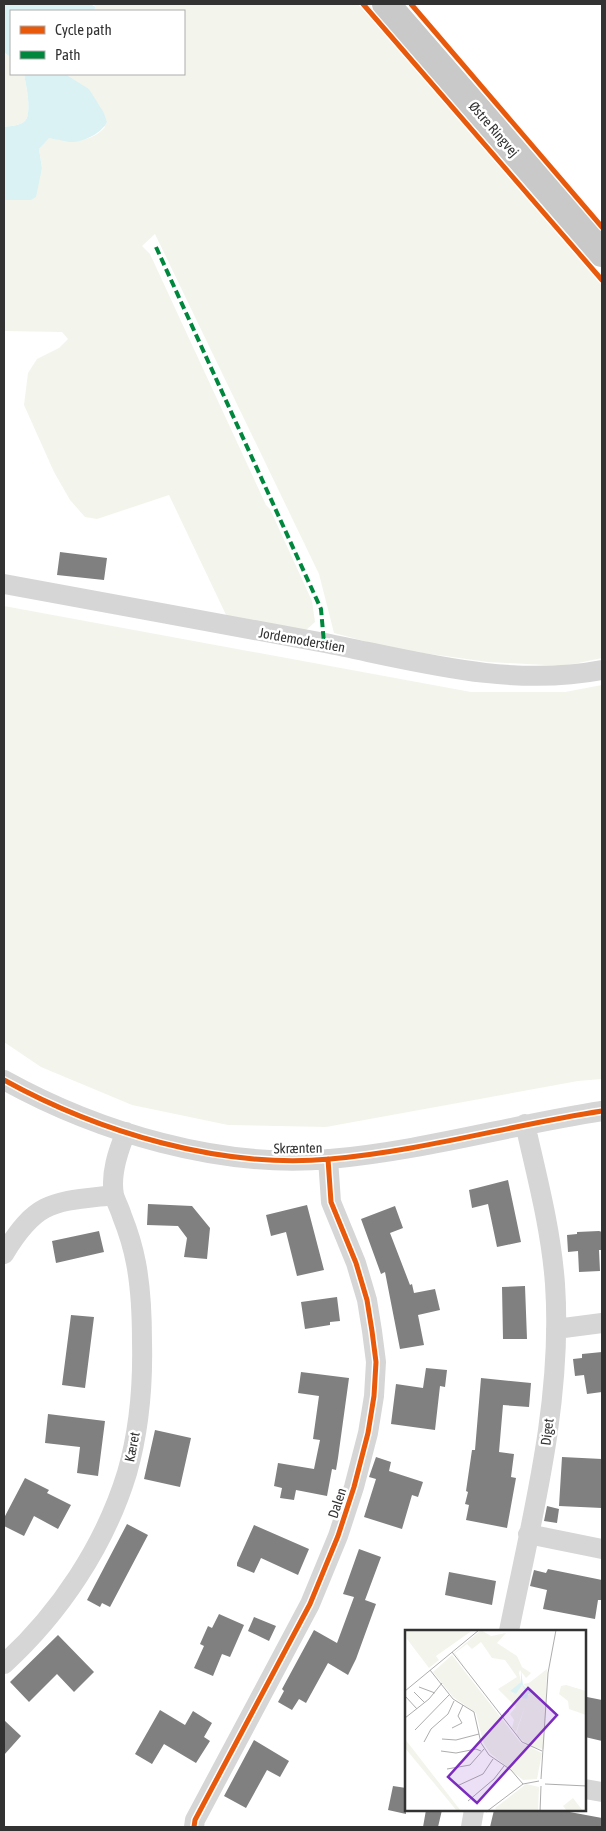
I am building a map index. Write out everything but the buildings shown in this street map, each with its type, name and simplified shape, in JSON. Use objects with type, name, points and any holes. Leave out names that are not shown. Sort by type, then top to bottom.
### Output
[{"type":"main road","name":"Østre Ringvej","points":[[386,4],[602,253]]},
{"type":"street","name":"Jordemoderstien","points":[[4,584],[463,670],[521,676],[554,676],[602,670]]},
{"type":"street","name":"Skrænten","points":[[4,1080],[32,1096],[84,1119],[126,1132],[203,1152],[267,1160],[328,1159],[410,1149],[526,1124],[602,1111]]},
{"type":"street","name":"Diget","points":[[509,1630],[546,1449],[554,1384],[556,1329],[555,1284],[551,1247],[544,1202],[526,1124]]},
{"type":"street","name":"Kæret","points":[[4,1664],[57,1607],[86,1562],[110,1518],[127,1472],[141,1391],[142,1302],[136,1262],[114,1195],[113,1176],[126,1132]]},
{"type":"street","name":"Dalen","points":[[194,1827],[195,1820],[310,1604],[338,1536],[354,1487],[368,1433],[374,1396],[376,1362],[371,1323],[367,1300],[356,1263],[332,1202],[328,1159]]},
{"type":"street","points":[[4,1254],[24,1223],[45,1207],[74,1200],[114,1195]]},
{"type":"street","points":[[556,1329],[602,1324]]},
{"type":"street","points":[[528,1534],[602,1549]]},
{"type":"street","points":[[586,1789],[602,1792]]},
{"type":"street","points":[[471,1827],[474,1811]]},
{"type":"shaded area","points":[[4,4],[90,4],[96,7],[94,10],[10,10],[10,57],[4,52]]},
{"type":"shaded area","points":[[93,4],[359,4],[602,285],[602,658],[564,666],[488,662],[394,649],[334,633],[319,574],[155,234],[142,246],[150,254],[266,505],[270,509],[312,601],[315,622],[304,632],[228,619],[169,495],[97,519],[85,517],[70,500],[54,472],[24,405],[28,373],[37,359],[59,348],[68,339],[62,332],[4,331],[4,200],[31,200],[42,168],[39,149],[49,137],[72,141],[86,139],[99,133],[105,127],[66,75],[185,75],[185,10],[94,10],[96,7]]},
{"type":"shaded area","points":[[4,52],[10,57],[10,75],[24,75],[28,113],[24,122],[4,127]]},
{"type":"shaded area","points":[[24,75],[67,75],[89,89],[104,113],[107,122],[96,134],[80,141],[69,142],[49,138],[39,149],[42,168],[36,197],[31,200],[4,200],[4,127],[24,122],[28,113]]},
{"type":"shaded area","points":[[4,606],[471,692],[565,692],[602,685],[602,1079],[578,1081],[326,1127],[228,1125],[132,1105],[41,1067],[4,1042]]},
{"type":"marked path","points":[[156,247],[321,609],[324,643]]},
{"type":"cycle path","points":[[363,4],[602,280]]},
{"type":"cycle path","points":[[411,4],[602,227]]},
{"type":"cycle path","points":[[4,1080],[79,1116],[161,1143],[246,1158],[289,1161],[330,1159],[399,1150],[602,1111]]},
{"type":"cycle path","points":[[194,1827],[195,1820],[310,1604],[338,1536],[354,1487],[368,1433],[374,1396],[376,1362],[372,1331],[367,1300],[356,1263],[331,1202],[328,1159]]}]
